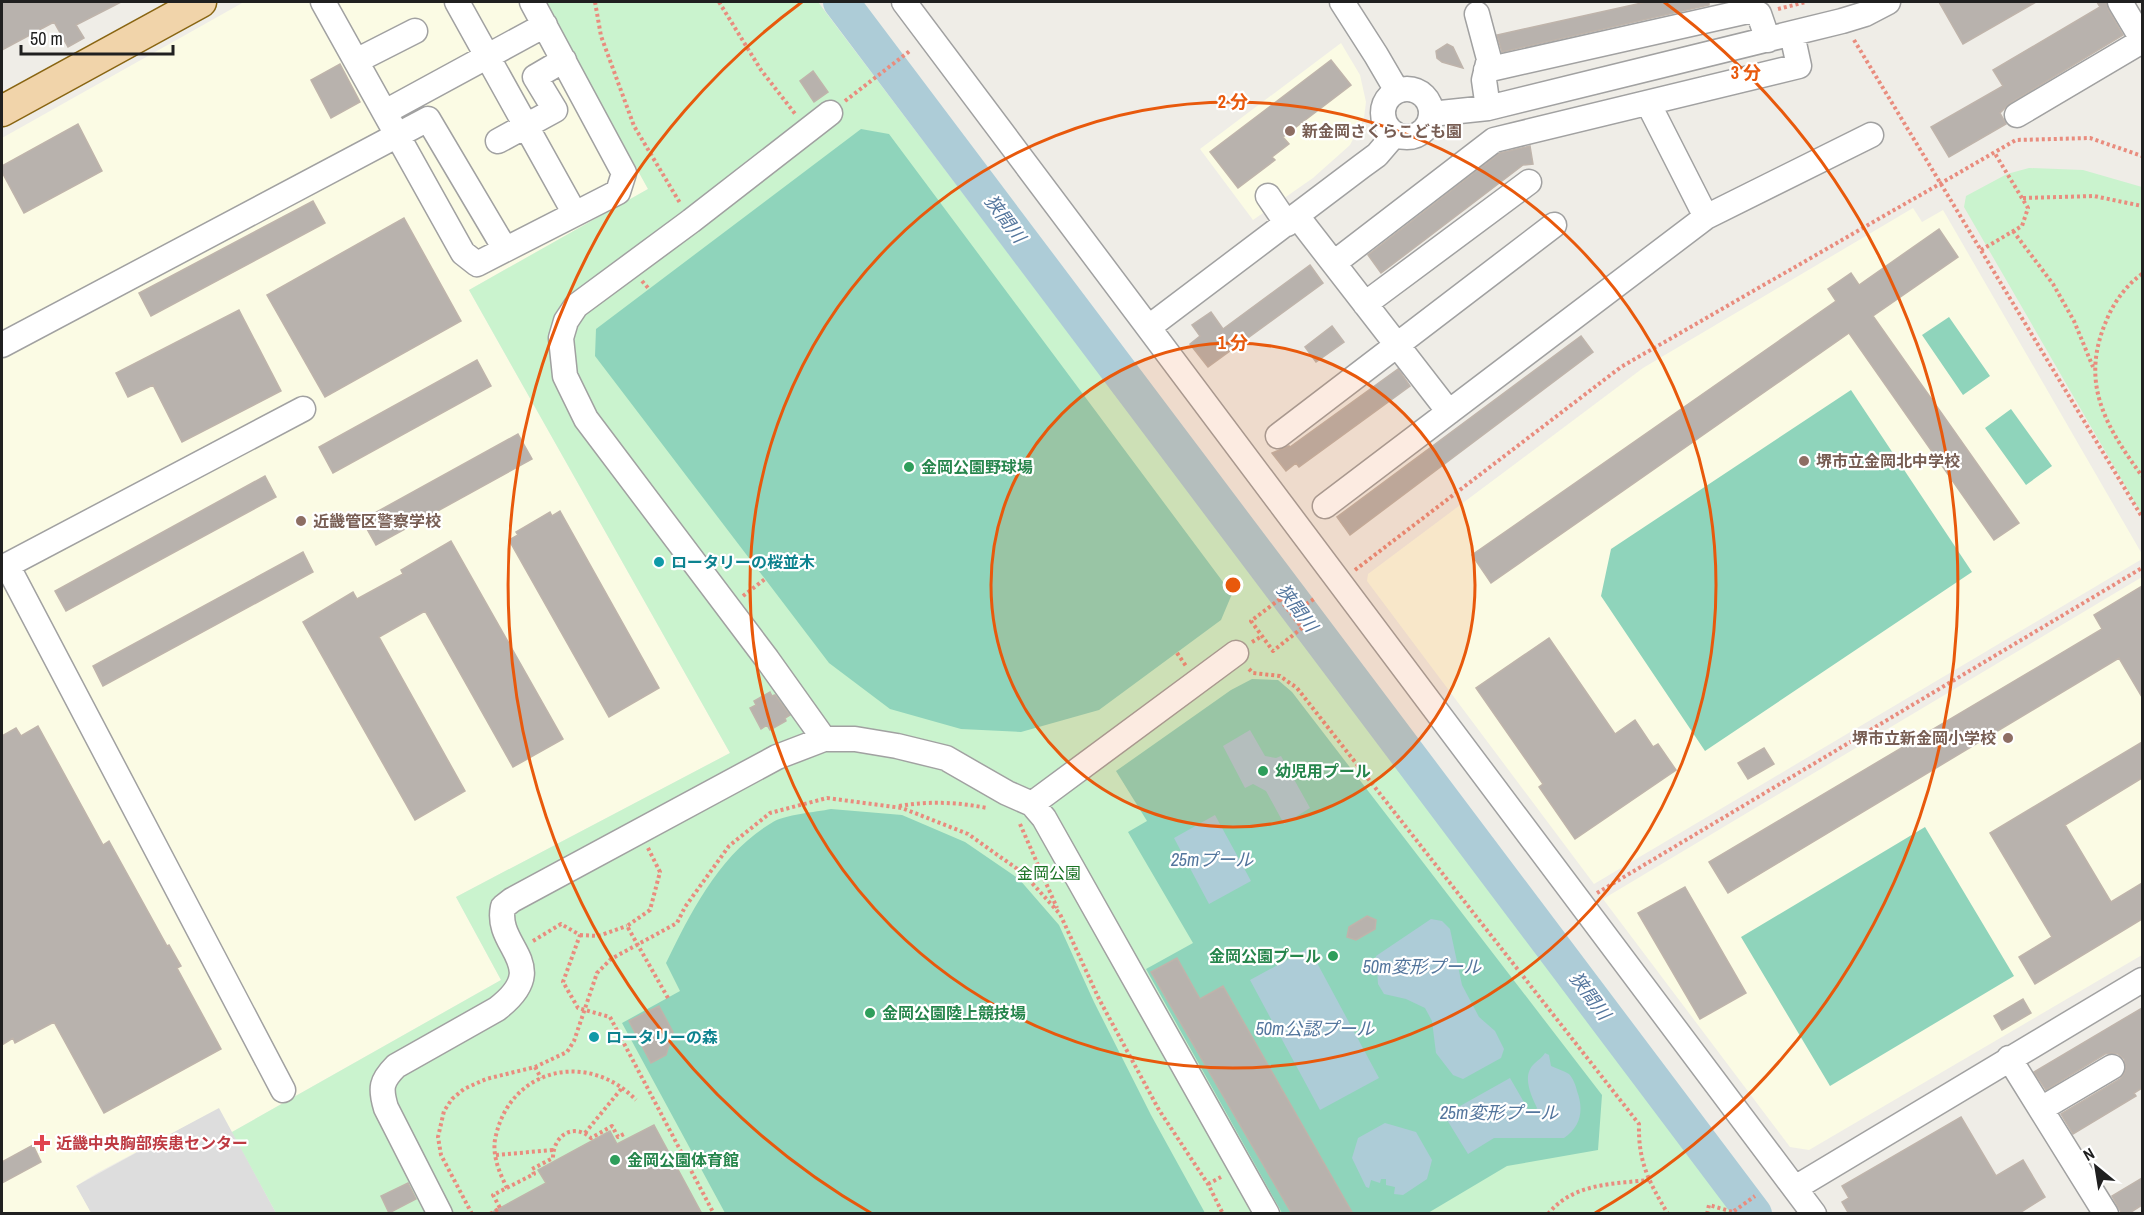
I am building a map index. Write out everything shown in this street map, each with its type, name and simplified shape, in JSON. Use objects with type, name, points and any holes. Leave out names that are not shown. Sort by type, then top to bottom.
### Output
[{"type":"main road","points":[[2,111],[201,2]]},
{"type":"street","points":[[323,2],[463,253],[477,264],[618,192],[624,172],[532,2]]},
{"type":"street","points":[[457,2],[575,214]]},
{"type":"street","points":[[904,2],[1814,1214]]},
{"type":"street","points":[[1342,2],[1377,55],[1397,91]]},
{"type":"street","points":[[1431,114],[1488,108],[1630,74],[1865,14],[1888,2]]},
{"type":"street","points":[[2017,115],[2142,40],[2120,2]]},
{"type":"street","points":[[1486,70],[1748,11],[1759,14],[1767,40]]},
{"type":"street","points":[[1477,14],[1489,59],[1484,80],[1488,108]]},
{"type":"street","points":[[385,112],[545,25]]},
{"type":"street","points":[[356,61],[415,31]]},
{"type":"street","points":[[1334,263],[1494,140],[1799,66],[1792,34]]},
{"type":"street","points":[[498,141],[555,110],[535,76],[564,60]]},
{"type":"street","points":[[1630,74],[1642,104],[1706,217]]},
{"type":"street","points":[[1405,89],[1420,93],[1430,106],[1429,122],[1419,134],[1402,137],[1389,130],[1382,116],[1386,101],[1397,91],[1405,89]]},
{"type":"street","points":[[824,739],[761,650],[586,419],[565,376],[561,338],[566,321],[576,306],[691,222],[830,113]]},
{"type":"street","points":[[2,345],[428,119],[505,249]]},
{"type":"street","points":[[1149,327],[1377,154],[1395,134]]},
{"type":"street","points":[[1325,506],[1706,217],[1871,135]]},
{"type":"street","points":[[1365,304],[1529,182]]},
{"type":"street","points":[[1268,196],[1334,263],[1449,412]]},
{"type":"street","points":[[1278,436],[1554,225]]},
{"type":"street","points":[[283,1090],[4,566],[303,409]]},
{"type":"street","points":[[1024,810],[1236,653]]},
{"type":"street","points":[[440,1214],[386,1108],[381,1092],[386,1076],[396,1066],[497,1009],[514,993],[522,975],[519,956],[502,924],[503,907],[512,900],[777,757],[824,739],[855,738],[946,758],[1007,793],[1024,810],[1044,818],[1267,1214]]},
{"type":"street","points":[[1795,1188],[2142,980]]},
{"type":"street","points":[[2009,1058],[2106,1214]]},
{"type":"street","points":[[2041,1109],[2112,1067]]},
{"type":"path","points":[[595,2],[601,36],[634,126],[691,222]]},
{"type":"path","points":[[719,2],[761,70],[809,130]]},
{"type":"path","points":[[1759,14],[1806,2]]},
{"type":"path","points":[[1852,37],[2142,517]]},
{"type":"path","points":[[867,84],[911,50]]},
{"type":"path","points":[[1353,571],[1621,367],[2016,140],[2090,138],[2142,156]]},
{"type":"path","points":[[1981,250],[2022,226],[2028,208],[1994,152]]},
{"type":"path","points":[[2022,198],[2094,196],[2142,206]]},
{"type":"path","points":[[2013,231],[2053,284],[2074,321],[2094,368],[2102,409],[2123,450],[2142,476]]},
{"type":"path","points":[[2094,368],[2097,343],[2112,306],[2142,274]]},
{"type":"path","points":[[1580,903],[2142,568]]},
{"type":"path","points":[[1280,599],[1291,614],[1302,628],[1273,651],[1251,621],[1280,599]]},
{"type":"path","points":[[1291,614],[1314,599]]},
{"type":"path","points":[[1236,653],[1253,673],[1280,676],[1297,688],[1639,1124],[1638,1146],[1648,1180],[1668,1214]]},
{"type":"path","points":[[472,1214],[441,1155],[438,1137],[444,1111],[452,1099],[464,1089],[486,1079],[535,1067],[567,1052],[574,1041],[597,973],[611,959],[677,923],[685,907],[729,846],[770,813],[827,798],[902,808],[968,834],[1023,873],[1060,914]]},
{"type":"path","points":[[893,807],[923,802],[963,803],[995,810]]},
{"type":"path","points":[[1024,810],[1022,832],[1099,999],[1159,1110],[1208,1184],[1223,1214]]},
{"type":"path","points":[[555,929],[561,924],[580,935],[598,936],[627,926],[650,910],[660,872],[651,853]]},
{"type":"path","points":[[627,926],[668,998]]},
{"type":"path","points":[[580,935],[563,982],[578,1008],[610,1017],[714,1214]]},
{"type":"path","points":[[535,1067],[541,1078]]},
{"type":"path","points":[[507,1188],[499,1171],[495,1136],[504,1112],[518,1094],[541,1078],[559,1072],[578,1071],[596,1074],[612,1081],[636,1100]]},
{"type":"path","points":[[585,1133],[622,1088]]},
{"type":"path","points":[[490,1214],[500,1208],[494,1196],[534,1173],[532,1169],[553,1158],[555,1143],[560,1137],[571,1131],[585,1133],[591,1138],[612,1126],[618,1137],[626,1133]]},
{"type":"path","points":[[496,1155],[553,1150]]},
{"type":"path","points":[[1548,1214],[1567,1198],[1584,1189],[1648,1180]]},
{"type":"path","points":[[1707,1214],[1709,1205],[1733,1213],[1755,1196]]},
{"type":"shaded area","name":"近畿管区警察学校","points":[[244,2],[545,2],[648,189],[469,290],[730,753],[456,897],[501,980],[232,1132],[219,1108],[97,1173],[76,1186],[91,1213],[2,1213],[2,138]]},
{"type":"shaded area","name":"新金岡さくらこども園","points":[[1341,43],[1360,75],[1366,102],[1364,118],[1350,145],[1313,178],[1253,220],[1200,149]]},
{"type":"shaded area","name":"堺市立金岡北中学校","points":[[1913,208],[1922,222],[1943,210],[2142,554],[2142,559],[1594,884],[1367,581],[1368,574],[1643,368]]},
{"type":"shaded area","name":"堺市立新金岡小学校","points":[[2142,577],[2142,955],[1809,1150],[1790,1147],[1603,899]]},
{"type":"shaded area","points":[[219,1107],[276,1213],[91,1213],[76,1186]]},
{"type":"green space","name":"金岡公園","points":[[545,2],[818,2],[1735,1213],[276,1213],[232,1132],[501,980],[456,897],[730,753],[469,290],[648,189]]},
{"type":"green space","name":"金岡公園野球場","points":[[861,129],[889,134],[1232,594],[1221,620],[1099,710],[1021,732],[961,729],[890,709],[829,663],[595,356],[596,329]]},
{"type":"green space","points":[[2029,168],[2083,170],[2142,187],[2142,515],[1964,207],[1966,196],[2007,174]]},
{"type":"green space","points":[[1949,317],[1990,376],[1963,395],[1922,335]]},
{"type":"green space","points":[[1851,390],[1972,572],[1705,751],[1601,596],[1611,549]]},
{"type":"green space","points":[[2011,409],[2052,466],[2026,485],[1985,428]]},
{"type":"green space","name":"金岡公園プール","points":[[1252,679],[1278,680],[1292,692],[1602,1095],[1598,1150],[1507,1166],[1428,1213],[1282,1213],[1146,969],[1193,943],[1128,832],[1147,821],[1116,771],[1231,690]]},
{"type":"green space","name":"金岡公園陸上競技場","points":[[831,809],[902,815],[965,842],[1019,879],[1059,925],[1094,1002],[1151,1115],[1205,1213],[725,1213],[622,1023],[680,991],[666,963],[709,884],[738,850],[773,822]]},
{"type":"green space","points":[[1925,827],[2014,976],[1830,1086],[1741,937]]},
{"type":"water","name":"幼児用プール","points":[[1250,730],[1265,756],[1276,758],[1281,756],[1310,808],[1284,824],[1266,791],[1253,784],[1245,788],[1223,746]]},
{"type":"water","name":"25mプール","points":[[1215,815],[1251,881],[1209,904],[1174,838]]},
{"type":"water","name":"50m変形プール","points":[[1431,919],[1442,921],[1450,929],[1462,985],[1479,1017],[1495,1031],[1504,1049],[1501,1058],[1463,1079],[1453,1075],[1436,1053],[1432,1021],[1425,1008],[1406,999],[1384,994],[1378,984],[1376,956]]},
{"type":"water","name":"50m公認プール","points":[[1309,948],[1379,1078],[1320,1110],[1250,980]]},
{"type":"water","name":"25m変形プール","points":[[1545,1053],[1549,1055],[1551,1066],[1569,1074],[1575,1084],[1579,1098],[1580,1117],[1574,1128],[1564,1138],[1494,1138],[1468,1154],[1444,1115],[1510,1078],[1532,1116],[1537,1108],[1528,1085],[1529,1073]]},
{"type":"water","points":[[1385,1123],[1416,1132],[1432,1160],[1427,1179],[1403,1195],[1394,1194],[1395,1187],[1386,1185],[1386,1179],[1381,1179],[1380,1183],[1371,1180],[1369,1188],[1366,1187],[1352,1158],[1358,1138]]},
{"type":"building","points":[[2,2],[121,2],[76,25],[84,38],[68,47],[54,22],[2,50]]},
{"type":"building","points":[[1646,2],[1709,2],[1709,5],[1502,52],[1497,35]]},
{"type":"building","points":[[1939,2],[2036,2],[1963,44]]},
{"type":"building","points":[[2097,2],[2106,2],[2123,35],[2010,103],[2000,113],[2006,124],[1949,157],[1931,127],[2003,86],[1993,70],[2100,7]]},
{"type":"building","points":[[1447,44],[1453,47],[1463,68],[1442,62],[1437,58],[1436,51]]},
{"type":"building","points":[[1331,60],[1351,85],[1283,137],[1289,144],[1272,157],[1275,160],[1238,188],[1210,152]]},
{"type":"building","points":[[340,64],[360,102],[331,118],[311,80]]},
{"type":"building","points":[[813,71],[828,92],[814,102],[800,81]]},
{"type":"building","points":[[78,124],[102,171],[24,213],[2,172],[2,166]]},
{"type":"building","points":[[1530,146],[1533,164],[1523,165],[1381,273],[1368,255],[1500,153]]},
{"type":"building","points":[[313,201],[325,223],[151,316],[139,293]]},
{"type":"building","points":[[404,218],[461,321],[325,397],[267,295]]},
{"type":"building","points":[[1939,229],[1958,257],[1873,316],[2019,523],[1994,540],[1849,333],[1491,583],[1472,555],[1836,301],[1828,289],[1851,273],[1859,285]]},
{"type":"building","points":[[1310,265],[1323,283],[1208,367],[1190,344],[1200,336],[1192,325],[1211,312],[1223,329]]},
{"type":"building","points":[[239,310],[281,391],[182,442],[153,385],[128,397],[116,373]]},
{"type":"building","points":[[1332,326],[1344,342],[1316,362],[1305,347]]},
{"type":"building","points":[[1581,336],[1593,352],[1350,535],[1337,517]]},
{"type":"building","points":[[477,360],[491,386],[333,473],[319,447]]},
{"type":"building","points":[[1398,369],[1410,386],[1299,467],[1296,463],[1286,471],[1272,453],[1290,447]]},
{"type":"building","points":[[518,434],[532,459],[376,545],[362,520]]},
{"type":"building","points":[[265,476],[276,497],[66,611],[55,591]]},
{"type":"building","points":[[560,511],[659,688],[609,717],[509,540],[518,535],[516,532],[550,512],[552,516]]},
{"type":"building","points":[[451,541],[563,739],[513,767],[425,611],[379,637],[465,791],[415,820],[303,622],[353,592],[357,599],[403,574],[401,570]]},
{"type":"building","points":[[303,552],[313,572],[103,686],[93,666]]},
{"type":"building","points":[[2142,586],[2142,697],[2119,658],[1728,893],[1709,862],[2102,629],[2094,615]]},
{"type":"building","points":[[1549,638],[1615,734],[1635,720],[1653,747],[1658,744],[1676,770],[1575,839],[1539,787],[1543,784],[1476,688]]},
{"type":"building","points":[[770,692],[772,696],[775,695],[790,715],[785,718],[786,721],[770,730],[767,725],[761,729],[750,708],[756,705],[754,701]]},
{"type":"building","points":[[38,726],[103,845],[109,841],[167,946],[169,945],[181,966],[177,968],[221,1049],[104,1113],[54,1022],[15,1043],[13,1038],[2,1045],[2,736],[16,728],[21,736]]},
{"type":"building","points":[[2142,742],[2142,778],[2065,825],[2111,902],[2142,883],[2142,919],[2035,984],[2019,957],[2052,937],[1990,833]]},
{"type":"building","points":[[1764,748],[1774,764],[1748,779],[1738,763]]},
{"type":"building","points":[[1685,887],[1746,993],[1700,1019],[1638,913]]},
{"type":"building","points":[[1367,916],[1376,920],[1375,929],[1356,940],[1347,937],[1349,927]]},
{"type":"building","points":[[1177,958],[1200,999],[1223,986],[1353,1214],[1292,1214],[1151,972]]},
{"type":"building","points":[[2023,999],[2031,1013],[2002,1030],[1994,1016]]},
{"type":"building","points":[[659,1006],[673,1032],[666,1055],[651,1063],[629,1021]]},
{"type":"building","points":[[2142,1008],[2142,1088],[2134,1093],[2136,1096],[2073,1134],[2061,1114],[2120,1079],[2126,1067],[2124,1059],[2118,1054],[2105,1054],[2046,1090],[2034,1072]]},
{"type":"building","points":[[1961,1117],[1996,1176],[2023,1160],[2045,1197],[2018,1214],[1849,1214],[1842,1202],[1849,1198],[1842,1186]]},
{"type":"building","name":"金岡公園体育館","points":[[654,1125],[702,1214],[489,1214],[546,1183],[538,1170],[610,1131],[617,1144]]},
{"type":"building","points":[[33,1145],[41,1162],[2,1183],[2,1162]]},
{"type":"building","points":[[2142,1178],[2142,1205],[2128,1214],[2122,1214],[2112,1196]]},
{"type":"building","points":[[408,1183],[416,1199],[389,1213],[381,1196]]},
{"type":"waterway","name":"狭間川","points":[[841,2],[1754,1214]]},
{"type":"place","name":"新金岡さくらこども園","points":[[1290,131]]},
{"type":"place","name":"堺市立金岡北中学校","points":[[1804,461]]},
{"type":"place","name":"金岡公園野球場","points":[[909,467]]},
{"type":"place","name":"近畿管区警察学校","points":[[301,521]]},
{"type":"place","name":"ロータリーの桜並木","points":[[659,562]]},
{"type":"place","name":"堺市立新金岡小学校","points":[[2008,738]]},
{"type":"place","name":"幼児用プール","points":[[1263,771]]},
{"type":"place","name":"金岡公園プール","points":[[1333,956]]},
{"type":"place","name":"金岡公園陸上競技場","points":[[870,1013]]},
{"type":"place","name":"ロータリーの森","points":[[594,1037]]},
{"type":"place","name":"近畿中央胸部疾患センター","points":[[42,1143]]},
{"type":"place","name":"金岡公園体育館","points":[[615,1160]]}]
